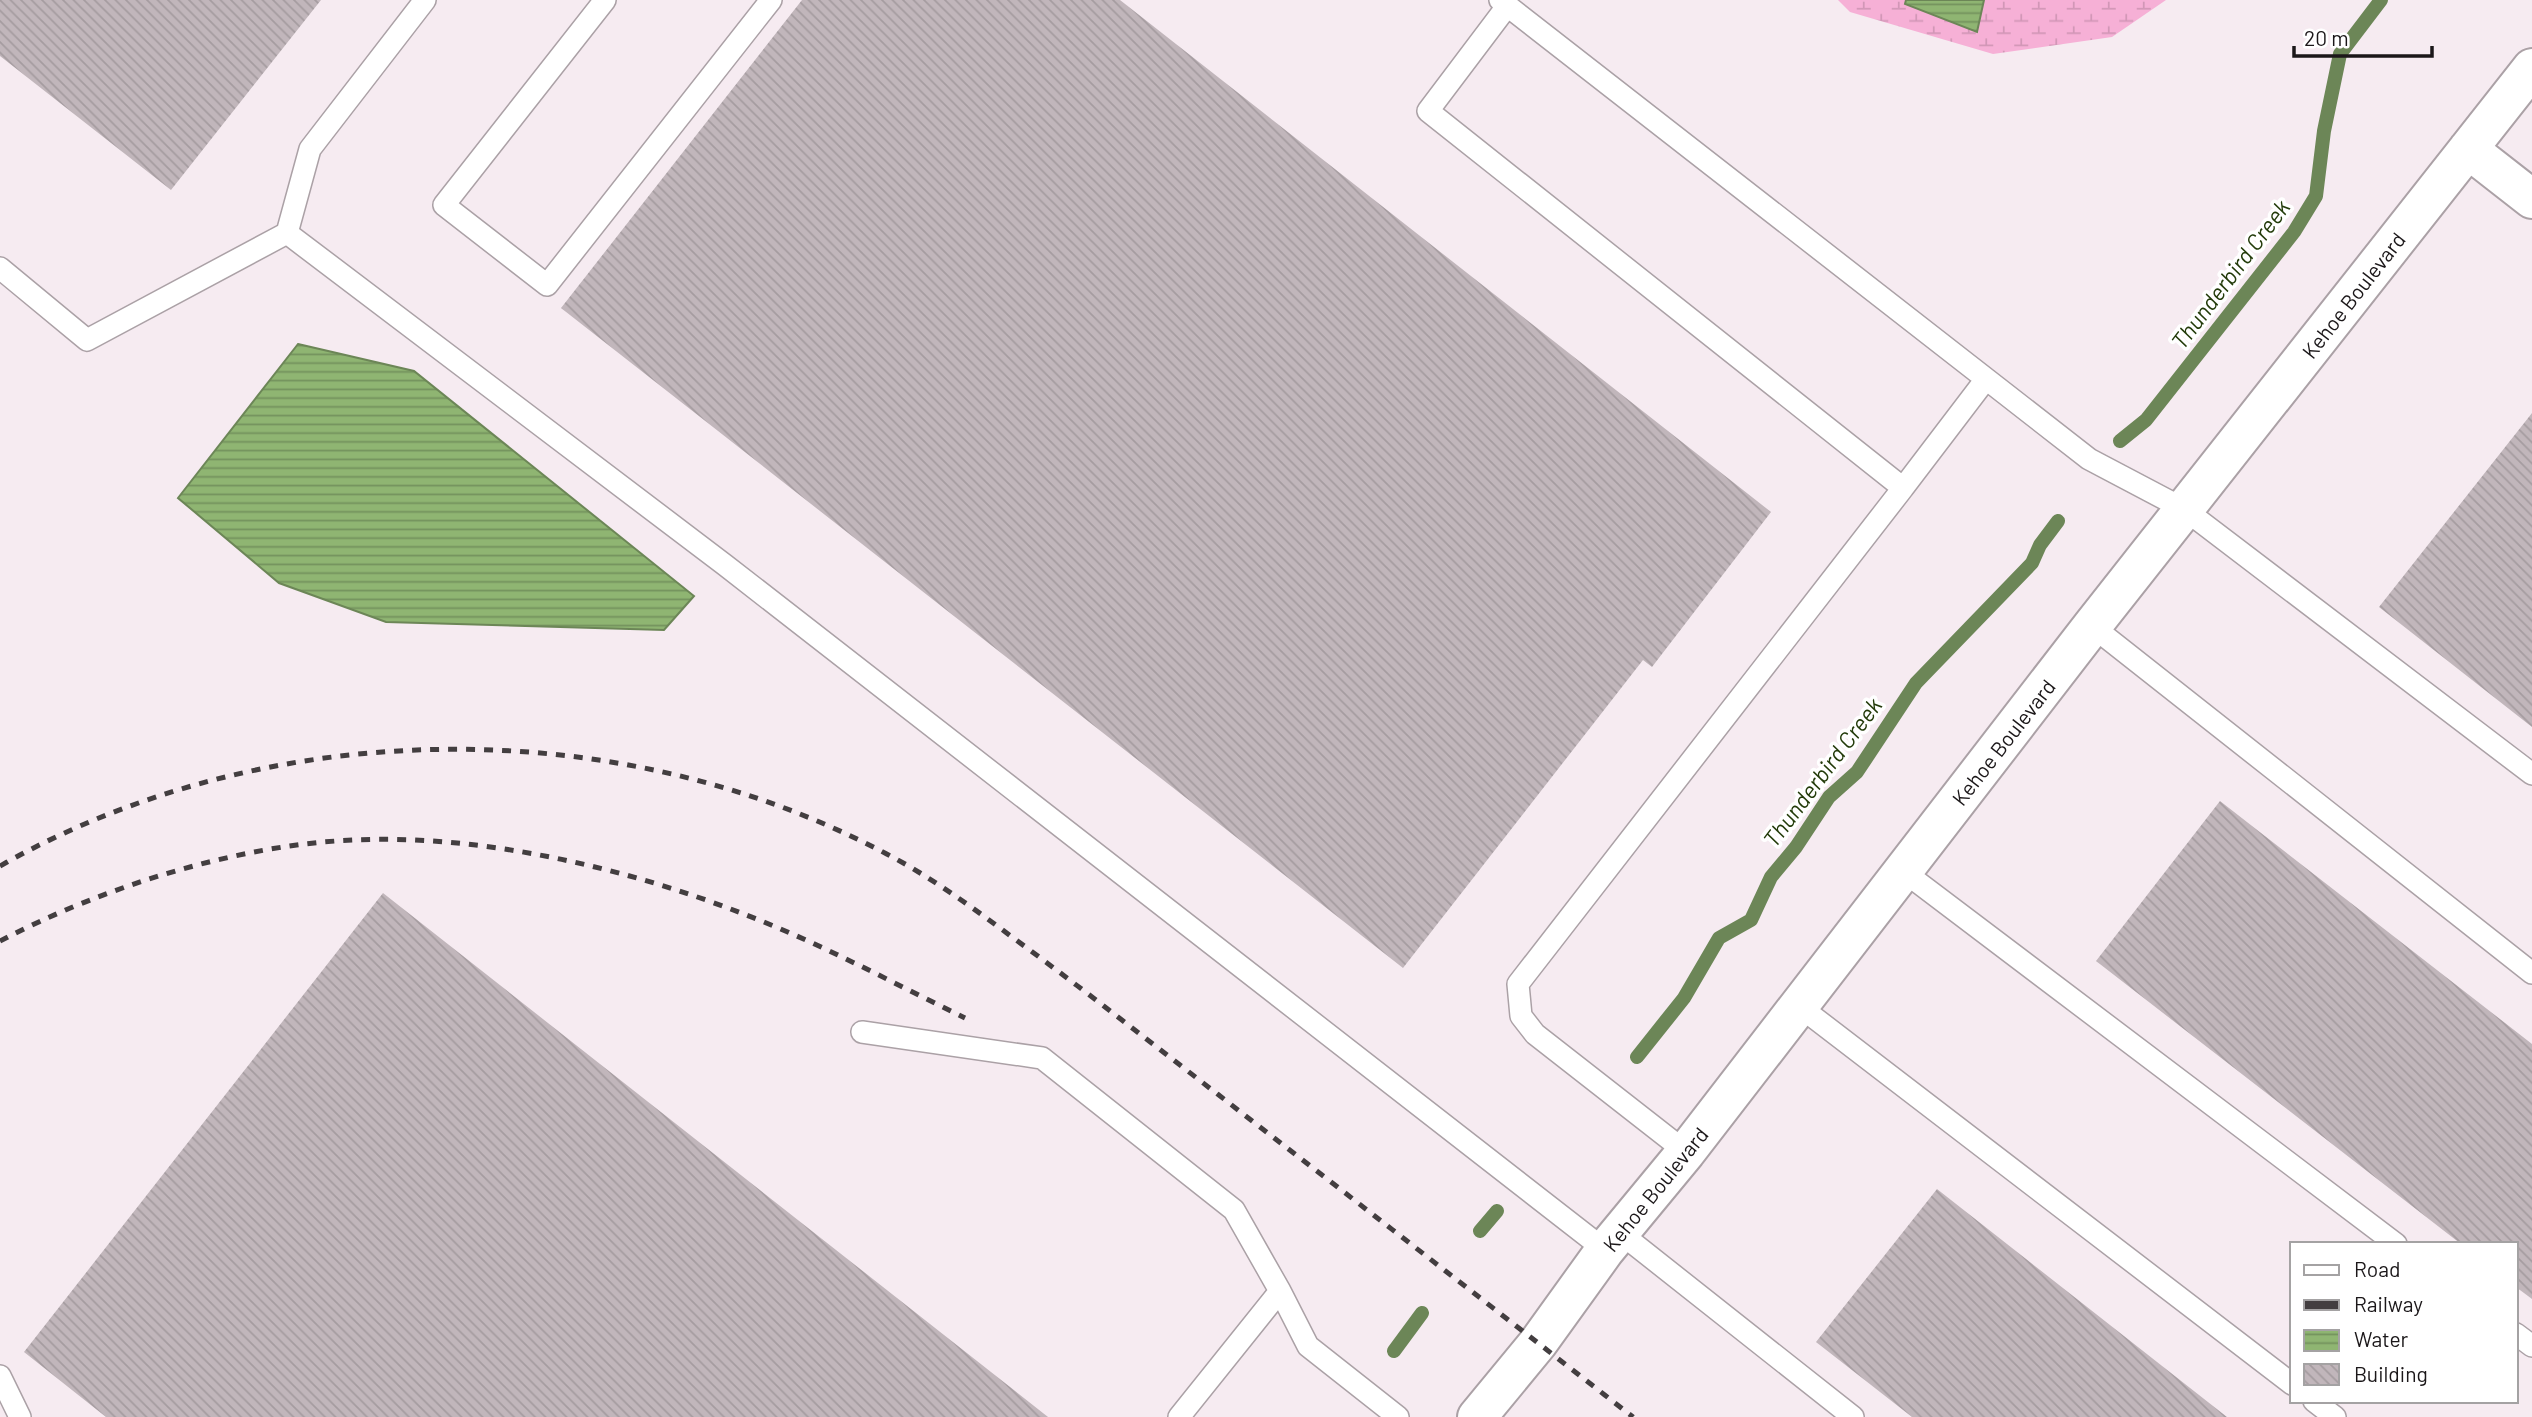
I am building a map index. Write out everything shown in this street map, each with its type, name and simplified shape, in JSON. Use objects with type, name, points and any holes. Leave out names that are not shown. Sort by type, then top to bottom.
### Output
[{"type":"street","name":"Kehoe Boulevard","points":[[1477,1417],[1538,1343],[1612,1241],[1686,1152],[2092,626],[2532,68]]},
{"type":"street","points":[[2468,149],[2532,199]]},
{"type":"lane","points":[[0,268],[87,340],[287,233],[310,149],[425,0]]},
{"type":"lane","points":[[605,0],[444,205],[547,285],[771,0]]},
{"type":"lane","points":[[1903,488],[1428,111],[1504,3],[2089,459],[2185,509],[2532,774]]},
{"type":"lane","points":[[287,233],[1612,1241],[1853,1417]]},
{"type":"lane","points":[[1686,1152],[1535,1034],[1521,1016],[1518,984],[1986,379]]},
{"type":"lane","points":[[2092,626],[2532,973]]},
{"type":"lane","points":[[1903,871],[2393,1242]]},
{"type":"lane","points":[[1799,1006],[2290,1382]]},
{"type":"lane","points":[[862,1032],[1042,1058],[1234,1210],[1308,1346],[1398,1417]]},
{"type":"lane","points":[[1179,1417],[1280,1292]]},
{"type":"lane","points":[[0,1376],[20,1417]]},
{"type":"lane","points":[[2317,1403],[2335,1417]]},
{"type":"green space","points":[[1838,0],[2166,0],[2112,37],[1993,54],[1850,12]]},
{"type":"water","points":[[1906,0],[1984,0],[1977,32],[1905,4]]},
{"type":"water","points":[[298,344],[414,371],[694,596],[664,630],[386,622],[279,583],[178,498]]},
{"type":"building","points":[[0,0],[321,0],[171,190],[0,56]]},
{"type":"building","points":[[802,0],[1120,0],[1771,512],[1652,667],[1643,660],[1403,968],[561,308]]},
{"type":"building","points":[[2532,413],[2532,727],[2379,607]]},
{"type":"building","points":[[2220,801],[2532,1044],[2532,1299],[2518,1288],[2518,1242],[2458,1242],[2096,961]]},
{"type":"building","points":[[383,893],[1048,1417],[106,1417],[24,1352]]},
{"type":"building","points":[[1937,1189],[2227,1417],[1912,1417],[1816,1342]]},
{"type":"waterway","name":"Thunderbird Creek","points":[[2120,441],[2146,420],[2294,232],[2316,196],[2324,131],[2340,54],[2381,0]]},
{"type":"waterway","name":"Thunderbird Creek","points":[[1637,1057],[1684,998],[1719,938],[1751,920],[1771,877],[1796,847],[1829,797],[1857,772],[1916,683],[2032,563],[2040,545],[2058,521]]},
{"type":"waterway","name":"Thunderbird Creek","points":[[1480,1231],[1497,1211]]},
{"type":"waterway","name":"Thunderbird Creek","points":[[1394,1351],[1422,1313]]},
{"type":"railway","points":[[0,866],[107,815],[220,778],[337,756],[456,749],[576,757],[693,779],[805,816],[912,868],[988,919],[1129,1025],[1633,1417]]},
{"type":"railway","points":[[0,941],[82,903],[172,872],[217,860],[263,850],[353,840],[450,842],[550,857],[600,868],[696,896],[798,937],[965,1018]]}]
